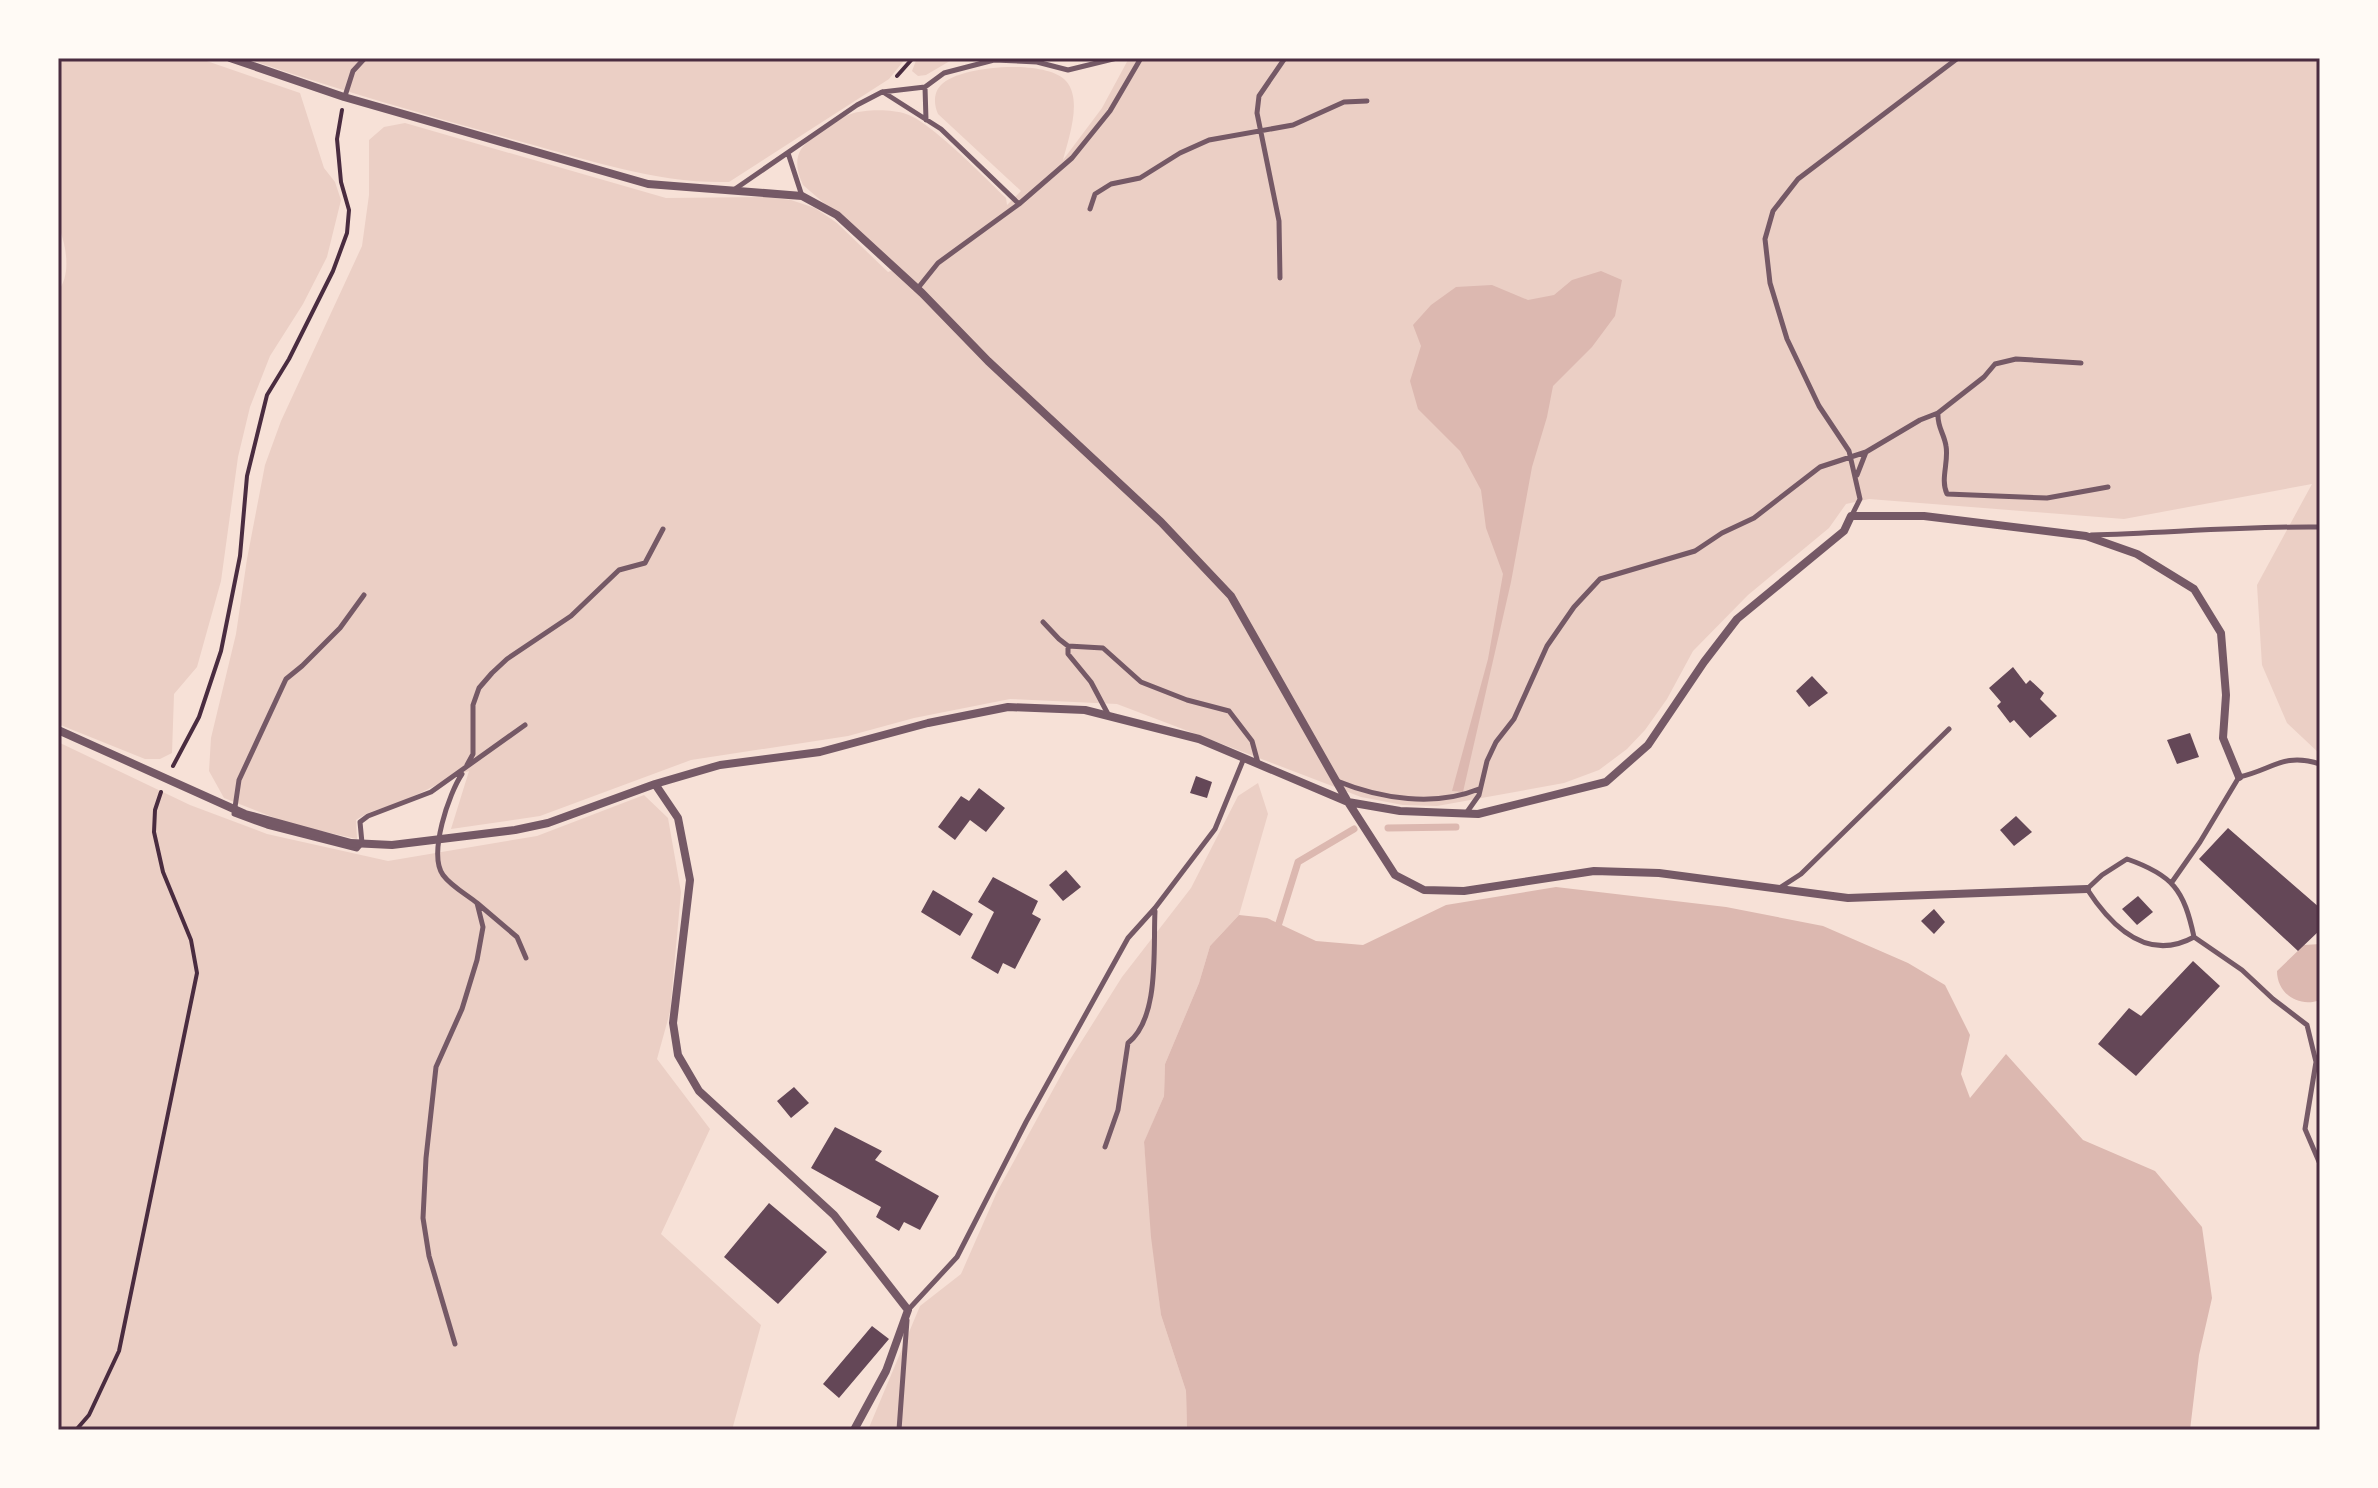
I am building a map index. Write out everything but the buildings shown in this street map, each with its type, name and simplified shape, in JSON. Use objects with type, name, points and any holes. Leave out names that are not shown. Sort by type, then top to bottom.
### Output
[{"type":"street","points":[[230,58],[344,97],[648,184],[802,196],[837,215],[1161,522],[1231,596],[1348,802],[1395,875],[1424,890],[1464,891],[1594,871],[1659,873],[1848,898],[2087,889]]},
{"type":"street","points":[[58,730],[235,809],[309,833],[392,845],[548,823],[655,784],[720,765],[820,752],[928,723],[1008,707],[1085,710],[1199,739],[1348,802],[1400,811],[1478,814],[1606,782],[1648,745],[1737,619],[1844,531],[1851,516],[1924,516],[2086,536],[2137,554],[2194,589],[2221,633],[2226,695],[2223,738],[2239,777]]},
{"type":"street","points":[[655,784],[678,818],[690,880],[673,1023],[678,1055],[699,1091],[834,1215],[908,1310],[886,1371],[854,1430]]},
{"type":"lane","points":[[344,97],[353,71],[365,58]]},
{"type":"lane","points":[[735,189],[857,105],[882,92],[925,87],[944,73],[994,60],[1037,62],[1068,70],[1117,58]]},
{"type":"lane","points":[[917,289],[938,263],[1019,204],[1072,158],[1110,111],[1141,58]]},
{"type":"lane","points":[[1280,278],[1279,221],[1257,113],[1259,96],[1285,58]]},
{"type":"lane","points":[[1851,516],[1860,499],[1849,451],[1819,406],[1787,339],[1770,283],[1765,239],[1773,211],[1798,179],[1958,58]]},
{"type":"lane","points":[[925,87],[926,120]]},
{"type":"lane","points":[[882,92],[941,129],[1019,204]]},
{"type":"lane","points":[[1090,209],[1095,194],[1111,184],[1140,178],[1180,153],[1209,140],[1293,125],[1344,102],[1367,101]]},
{"type":"lane","points":[[788,153],[802,196]]},
{"type":"lane","points":[[1466,814],[1480,789],[1496,742],[1514,719],[1547,646],[1574,607],[1600,579],[1695,551],[1722,533],[1754,518],[1820,467],[1866,452],[1920,420],[1938,413],[1984,377],[1995,364],[2016,359],[2081,363]]},
{"type":"lane","points":[[1938,413],[1937,425],[1946,445],[1943,487],[1947,494],[2047,498],[2108,487]]},
{"type":"lane","points":[[1856,483],[1857,471],[1866,452]]},
{"type":"lane","points":[[2086,536],[2187,533],[2265,526],[2320,527]]},
{"type":"lane","points":[[526,958],[517,937],[443,875],[438,860],[439,839],[454,785],[473,754],[473,705],[479,688],[507,659],[571,616],[619,570],[645,563],[663,529]]},
{"type":"lane","points":[[235,809],[239,780],[286,679],[340,628],[364,595]]},
{"type":"lane","points":[[1043,622],[1068,646],[1103,648],[1141,682],[1187,700],[1229,711],[1252,741],[1258,763]]},
{"type":"lane","points":[[1068,646],[1068,654],[1091,682],[1109,716]]},
{"type":"lane","points":[[362,843],[360,822],[368,816],[431,792],[525,725]]},
{"type":"lane","points":[[1778,890],[1801,874],[1949,729]]},
{"type":"lane","points":[[899,1430],[908,1310],[957,1257],[1026,1122],[1128,938],[1215,829],[1244,757]]},
{"type":"lane","points":[[2172,882],[2239,777],[2261,773],[2277,761],[2305,759],[2320,764]]},
{"type":"lane","points":[[1336,780],[1404,798],[1443,799],[1480,789]]},
{"type":"lane","points":[[2194,937],[2185,942],[2155,944],[2128,936],[2103,914],[2087,889],[2127,859],[2151,868],[2172,882],[2188,906],[2194,937],[2242,970],[2307,1025],[2316,1062],[2305,1129],[2320,1164]]},
{"type":"lane","points":[[455,1344],[429,1256],[423,1218],[436,1067],[462,1009],[477,960],[483,927],[477,903]]},
{"type":"lane","points":[[1105,1147],[1118,1110],[1128,1043],[1146,1021],[1151,992],[1155,908]]},
{"type":"path","points":[[76,1430],[89,1415],[119,1351],[197,973],[191,940],[163,872],[154,832],[155,810],[166,778],[199,717],[221,651],[240,556],[247,476],[267,395],[289,359],[333,271],[347,233],[349,210],[341,182],[337,139],[344,97]]},
{"type":"shaded area","points":[[58,58],[198,58],[300,93],[324,168],[335,182],[341,200],[327,257],[303,304],[270,356],[250,407],[238,457],[221,581],[197,667],[174,694],[172,753],[160,759],[145,759],[58,724],[58,291],[66,268],[58,225]]},
{"type":"shaded area","points":[[245,58],[906,58],[889,79],[729,182],[703,182],[601,164],[385,103]]},
{"type":"shaded area","points":[[917,58],[955,58],[926,75],[918,76],[912,71]]},
{"type":"shaded area","points":[[1129,58],[2320,58],[2320,754],[2287,723],[2262,665],[2257,585],[2312,484],[2124,519],[1869,499],[1846,504],[1829,528],[1748,595],[1693,651],[1667,699],[1645,730],[1627,749],[1599,770],[1564,783],[1437,806],[1403,805],[1361,797],[1117,704],[1010,699],[914,718],[848,736],[691,760],[540,816],[451,829],[469,771],[356,820],[357,839],[290,824],[224,798],[209,771],[211,738],[236,634],[265,465],[281,421],[362,246],[369,195],[369,140],[384,127],[405,123],[666,198],[766,197],[791,200],[815,208],[837,223],[888,272],[899,268],[803,185],[797,164],[799,153],[807,142],[851,114],[878,110],[906,114],[929,127],[958,152],[1006,198],[1007,205],[1021,191],[938,114],[935,99],[941,85],[966,73],[1004,67],[1023,67],[1056,74],[1071,89],[1074,109],[1063,160],[1102,108]]},
{"type":"shaded area","points":[[1601,271],[1622,280],[1615,316],[1592,347],[1553,386],[1532,467],[1511,582],[1463,792],[1452,791],[1488,659],[1503,574],[1486,528],[1481,490],[1460,451],[1418,409],[1410,381],[1421,346],[1413,325],[1431,305],[1456,287],[1492,285],[1528,300],[1554,295],[1572,280]]},
{"type":"shaded area","points":[[58,742],[190,805],[267,834],[388,861],[537,836],[644,795],[668,818],[681,892],[670,1012],[657,1059],[710,1129],[661,1234],[761,1325],[732,1430],[58,1430]]},
{"type":"shaded area","points":[[1258,783],[1268,814],[1239,915],[1210,946],[1199,983],[1165,1064],[1164,1096],[1144,1143],[1161,1315],[1186,1391],[1187,1430],[868,1430],[920,1306],[961,1274],[997,1192],[1066,1066],[1122,977],[1191,888],[1238,796]]},
{"type":"shaded area","points":[[1556,887],[1726,907],[1823,926],[1908,963],[1945,985],[1970,1035],[1961,1074],[1970,1098],[2006,1054],[2083,1140],[2155,1171],[2202,1227],[2212,1298],[2199,1355],[2190,1430],[1187,1430],[1186,1391],[1161,1315],[1144,1142],[1164,1096],[1165,1064],[1199,983],[1210,946],[1239,915],[1267,918],[1316,941],[1363,945],[1446,905]]},
{"type":"shaded area","points":[[2320,944],[2320,1000],[2297,1000],[2285,992],[2277,971],[2304,945]]},
{"type":"waterway","points":[[1388,828],[1456,827]]},
{"type":"waterway","points":[[1279,923],[1298,862],[1354,829]]}]
